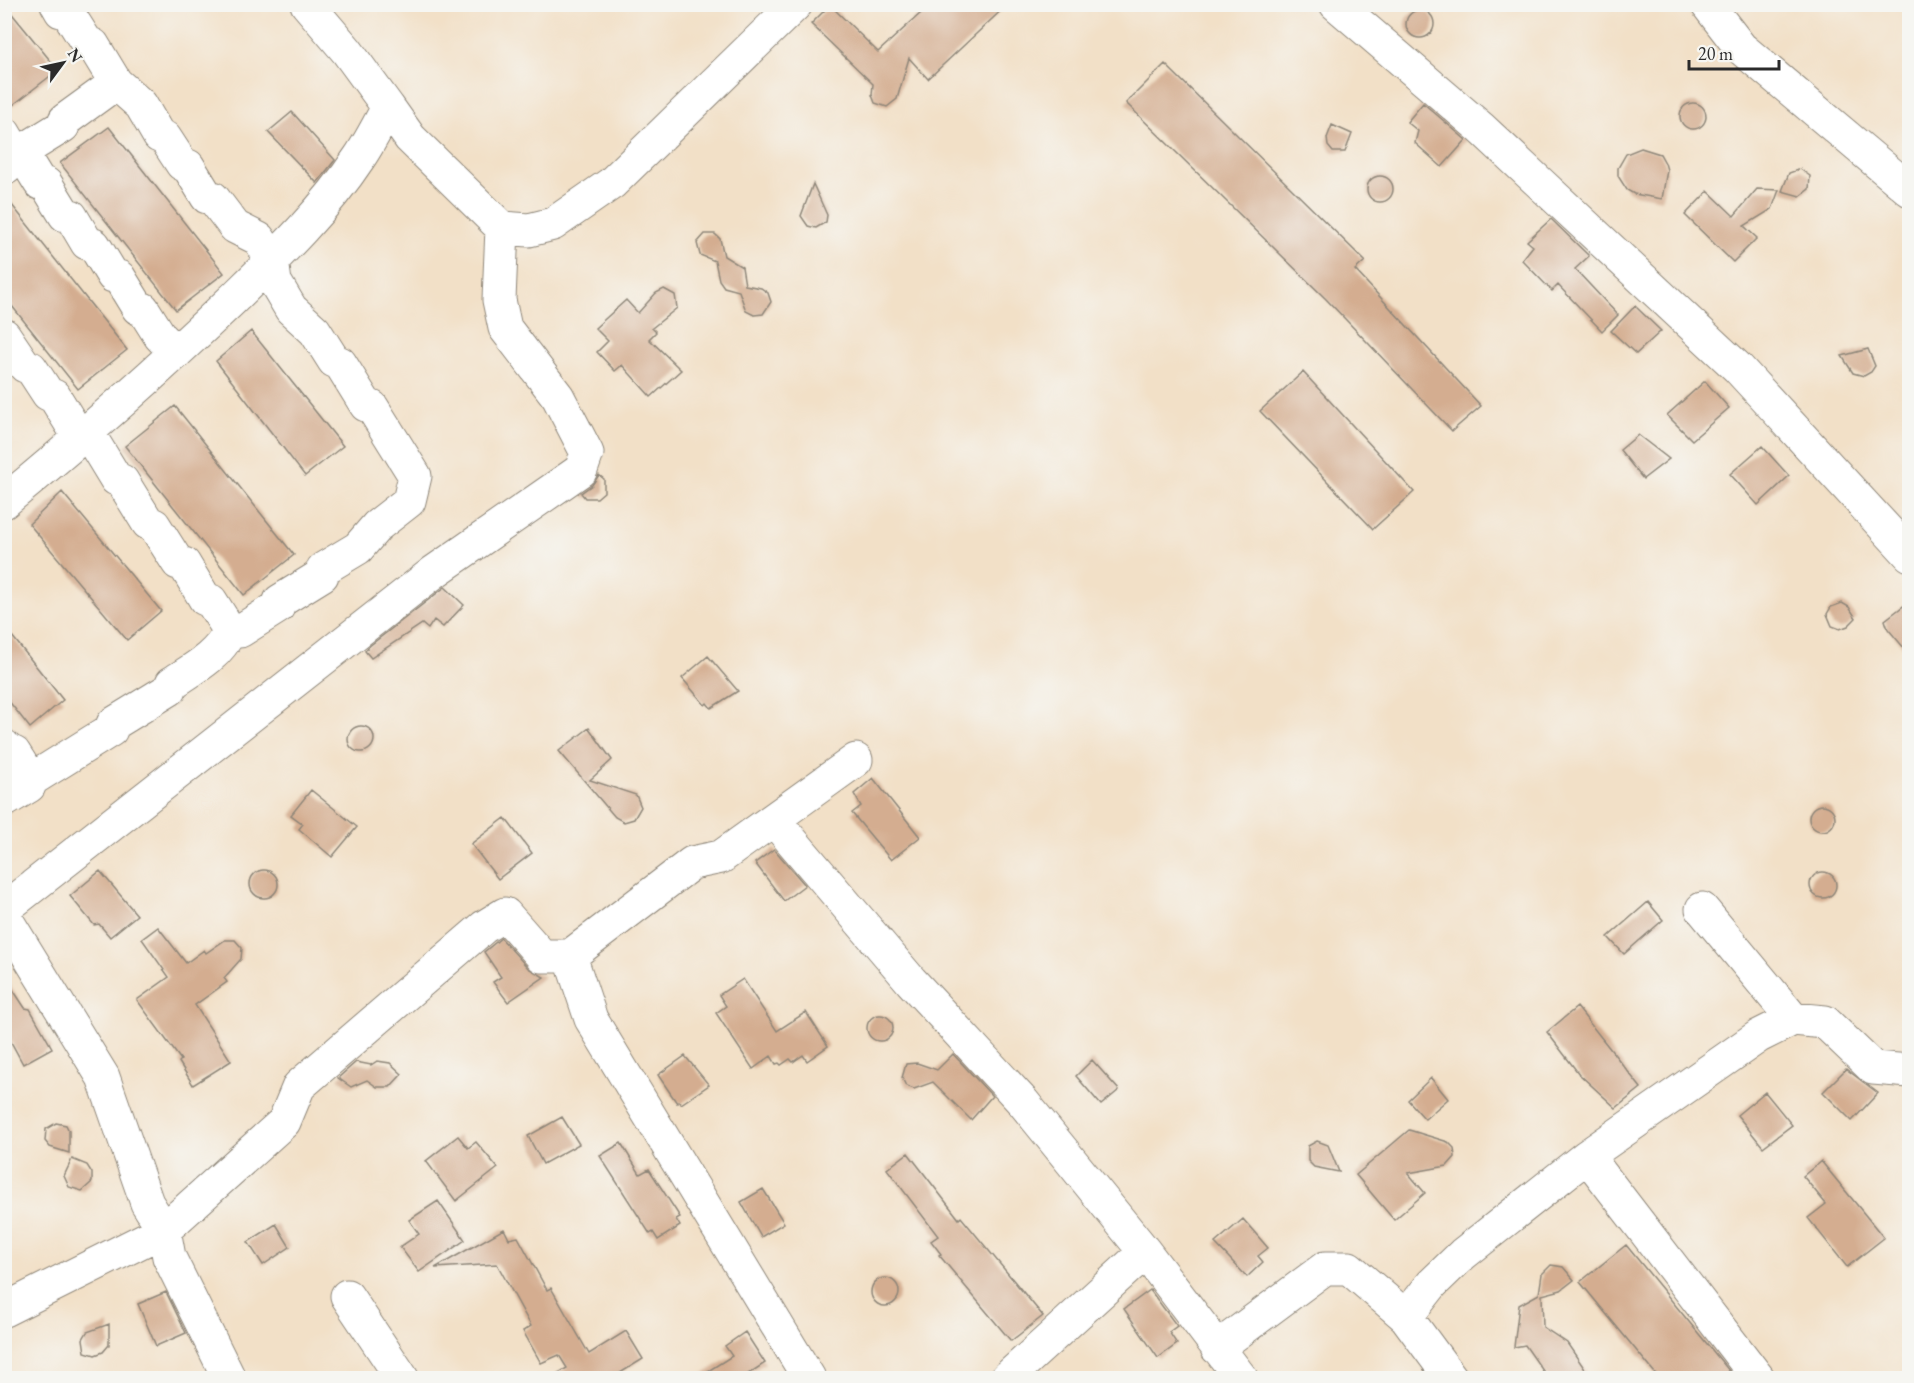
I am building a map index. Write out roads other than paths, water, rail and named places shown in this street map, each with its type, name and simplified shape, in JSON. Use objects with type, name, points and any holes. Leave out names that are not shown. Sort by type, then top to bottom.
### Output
[{"type":"street","points":[[57,4],[62,11],[68,13],[87,43],[93,45],[116,83],[141,105],[159,136],[165,138],[182,164],[188,166],[207,197],[213,198],[236,227],[259,239],[272,261],[275,282],[291,309],[315,331],[334,362],[340,363],[366,405],[372,407],[415,476],[409,501],[377,526],[358,548],[323,569],[322,575],[280,601],[278,607],[240,631],[230,631]]},
{"type":"street","points":[[308,4],[347,51],[410,138],[502,228],[529,231],[553,224],[612,183],[796,4]]},
{"type":"street","points":[[1336,4],[1481,128],[1738,368],[1910,555]]},
{"type":"street","points":[[1707,4],[1741,48],[1910,190]]},
{"type":"street","points":[[116,83],[65,120],[63,126],[10,152],[40,183],[46,184],[65,215],[71,216],[87,243],[94,245],[113,276],[119,277],[138,308],[143,309],[160,336],[176,353]]},
{"type":"street","points":[[4,502],[88,433],[272,261],[328,199],[359,159],[388,107]]},
{"type":"street","points":[[4,909],[434,572],[581,470],[587,453],[558,397],[505,328],[499,300],[502,228]]},
{"type":"street","points":[[4,335],[25,366],[32,368],[48,394],[54,396],[75,430],[88,433],[116,479],[122,481],[148,523],[154,525],[178,563],[184,564],[205,599],[211,601],[230,631]]},
{"type":"street","points":[[4,801],[29,786],[31,780],[111,730],[113,724],[170,689],[172,683],[202,664],[223,646],[230,631]]},
{"type":"street","points":[[4,746],[8,751],[14,753],[31,780]]},
{"type":"street","points":[[4,1310],[164,1230],[284,1122],[299,1086],[484,927],[505,914],[542,956],[570,956],[692,863],[721,857],[856,760]]},
{"type":"street","points":[[774,820],[911,981],[1023,1102],[1145,1252],[1241,1378]]},
{"type":"street","points":[[1702,909],[1793,1018]]},
{"type":"street","points":[[4,916],[103,1077],[147,1203],[164,1230],[169,1257],[229,1378]]},
{"type":"street","points":[[570,956],[591,1019],[809,1378]]},
{"type":"street","points":[[1406,1317],[1432,1284],[1463,1254],[1587,1156],[1759,1036],[1793,1018],[1825,1022],[1873,1068],[1910,1071]]},
{"type":"street","points":[[1587,1156],[1758,1378]]},
{"type":"street","points":[[1007,1378],[1145,1252]]},
{"type":"street","points":[[1217,1348],[1325,1268],[1349,1268],[1406,1317],[1451,1378]]},
{"type":"street","points":[[347,1296],[402,1378]]}]
